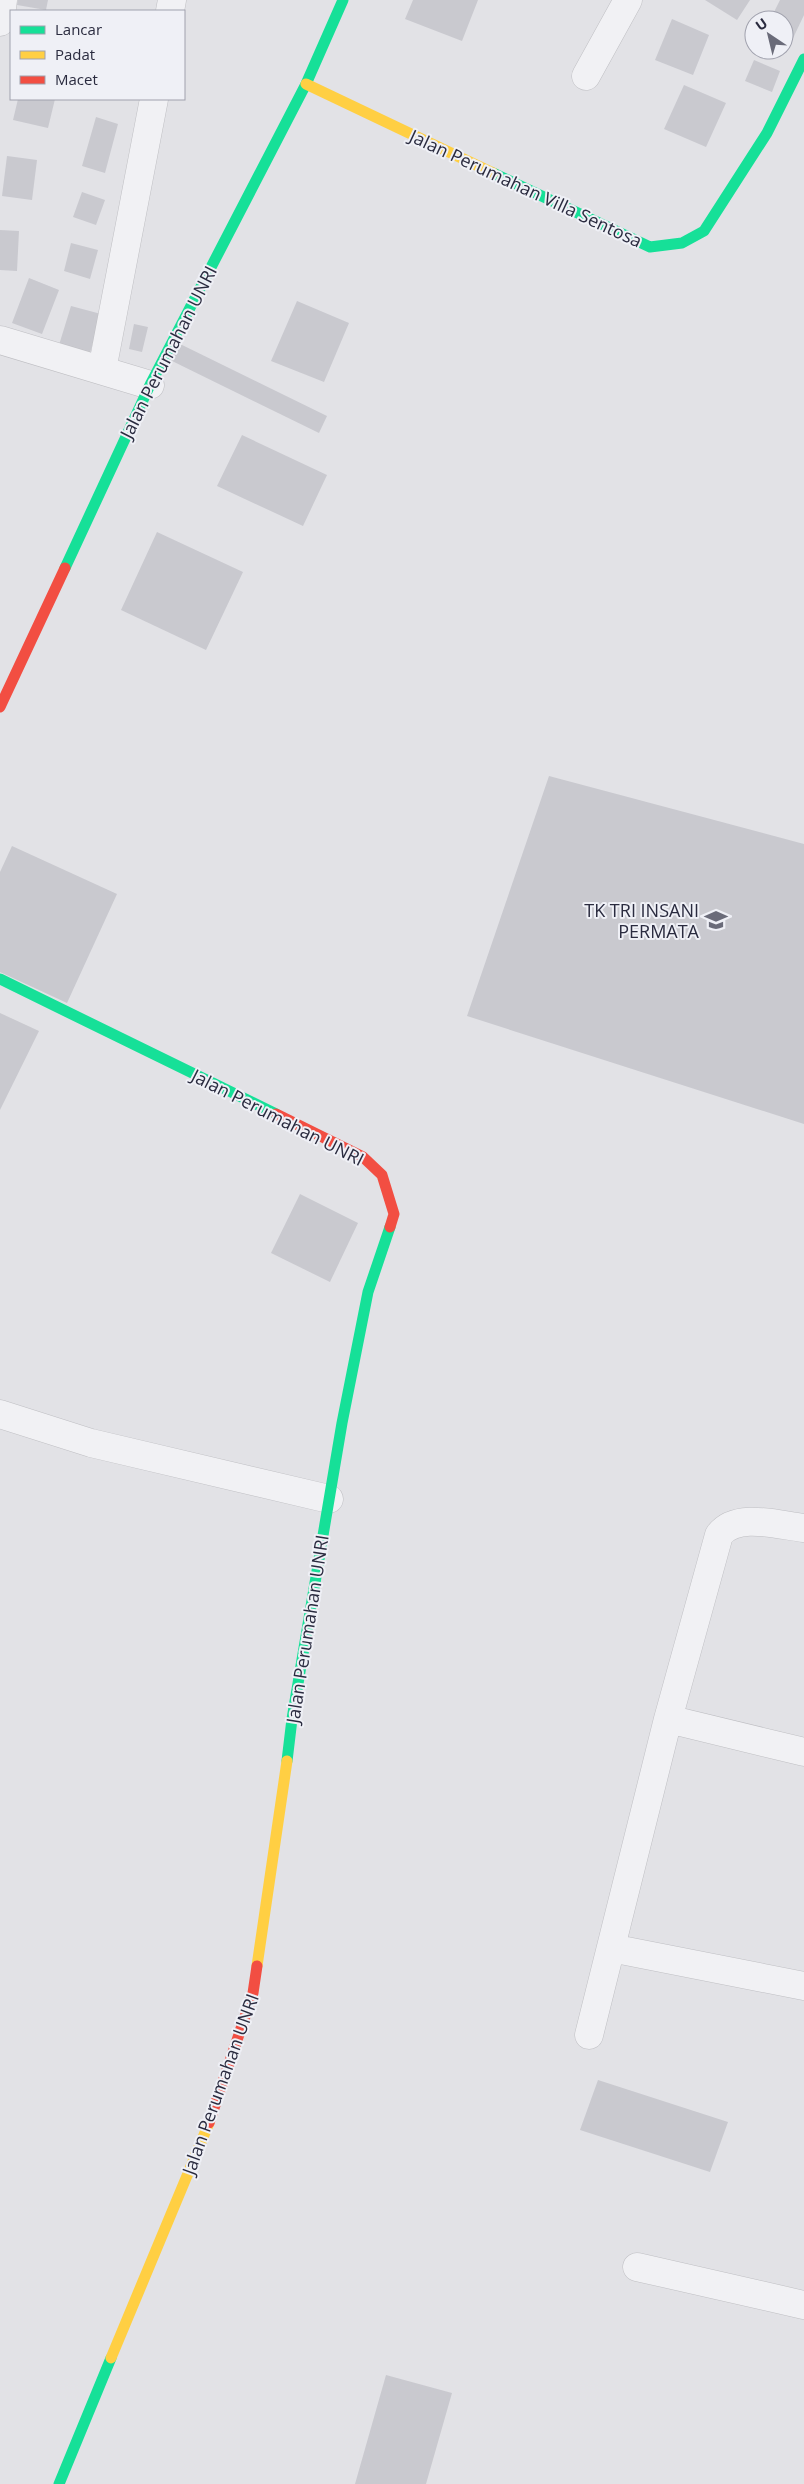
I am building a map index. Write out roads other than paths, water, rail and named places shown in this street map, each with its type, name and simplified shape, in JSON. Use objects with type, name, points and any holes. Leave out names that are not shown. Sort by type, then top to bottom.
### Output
[{"type":"street","points":[[0,22],[3,0]]},
{"type":"street","name":"Jalan Perumahan UNRI","points":[[0,708],[150,385],[306,84],[343,0]]},
{"type":"street","points":[[586,76],[628,0]]},
{"type":"street","name":"Jalan Perumahan Villa Sentosa","points":[[306,84],[650,247],[682,243],[704,231],[767,133],[804,60]]},
{"type":"street","points":[[102,370],[154,100]]},
{"type":"street","points":[[0,340],[150,385]]},
{"type":"street","name":"Jalan Perumahan UNRI","points":[[0,979],[363,1157],[382,1175],[394,1214],[368,1292],[329,1498],[292,1719],[280,1821],[253,1993],[208,2125],[59,2484]]},
{"type":"street","points":[[0,1414],[91,1443],[329,1498]]},
{"type":"street","points":[[589,2035],[668,1719],[719,1535],[724,1529],[736,1523],[804,1528]]},
{"type":"street","points":[[668,1719],[804,1752]]},
{"type":"street","points":[[611,1948],[804,1986]]},
{"type":"street","points":[[637,2267],[804,2305]]},
{"type":"place","name":"TK TRI INSANI PERMATA","points":[[716,920]]}]
